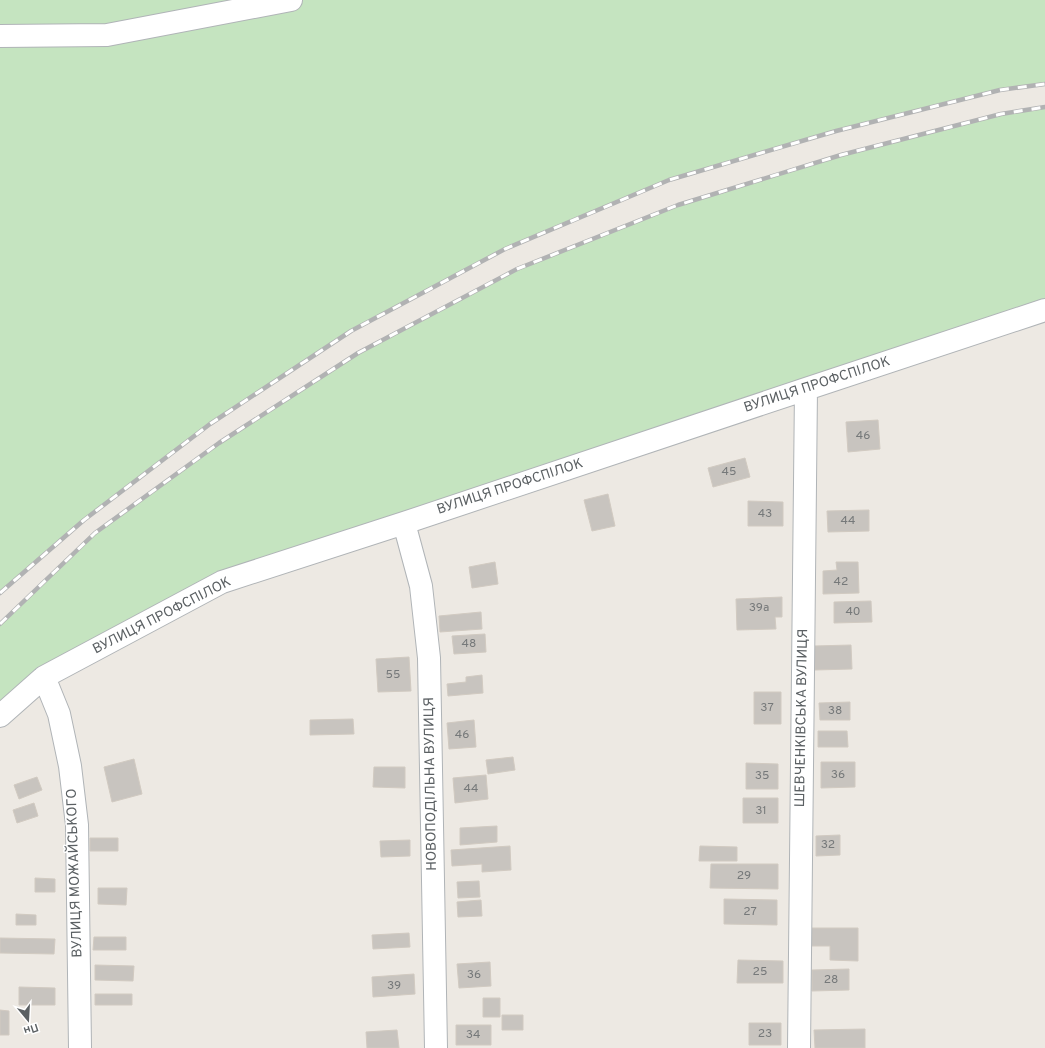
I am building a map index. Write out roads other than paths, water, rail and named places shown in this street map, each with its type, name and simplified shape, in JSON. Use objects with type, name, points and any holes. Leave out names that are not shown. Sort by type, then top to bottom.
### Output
[{"type":"street","points":[[0,36],[107,36],[291,0]]},
{"type":"street","name":"ВУЛИЦЯ ПРОФСПІЛОК","points":[[0,716],[44,677],[222,582],[1045,310]]},
{"type":"street","name":"ШЕВЧЕНКІВСЬКА ВУЛИЦЯ","points":[[799,1048],[806,389]]},
{"type":"street","name":"НОВОПОДІЛЬНА ВУЛИЦЯ","points":[[404,522],[421,586],[429,658],[436,1048]]},
{"type":"street","name":"ВУЛИЦЯ МОЖАЙСЬКОГО","points":[[44,677],[59,714],[70,766],[77,825],[80,1048]]},
{"type":"railway","points":[[0,593],[84,520],[210,424],[351,331],[505,249],[669,180],[836,131],[1000,90],[1045,84]]},
{"type":"railway","points":[[0,624],[95,533],[219,443],[358,353],[517,269],[678,205],[841,155],[1001,114],[1045,107]]}]
